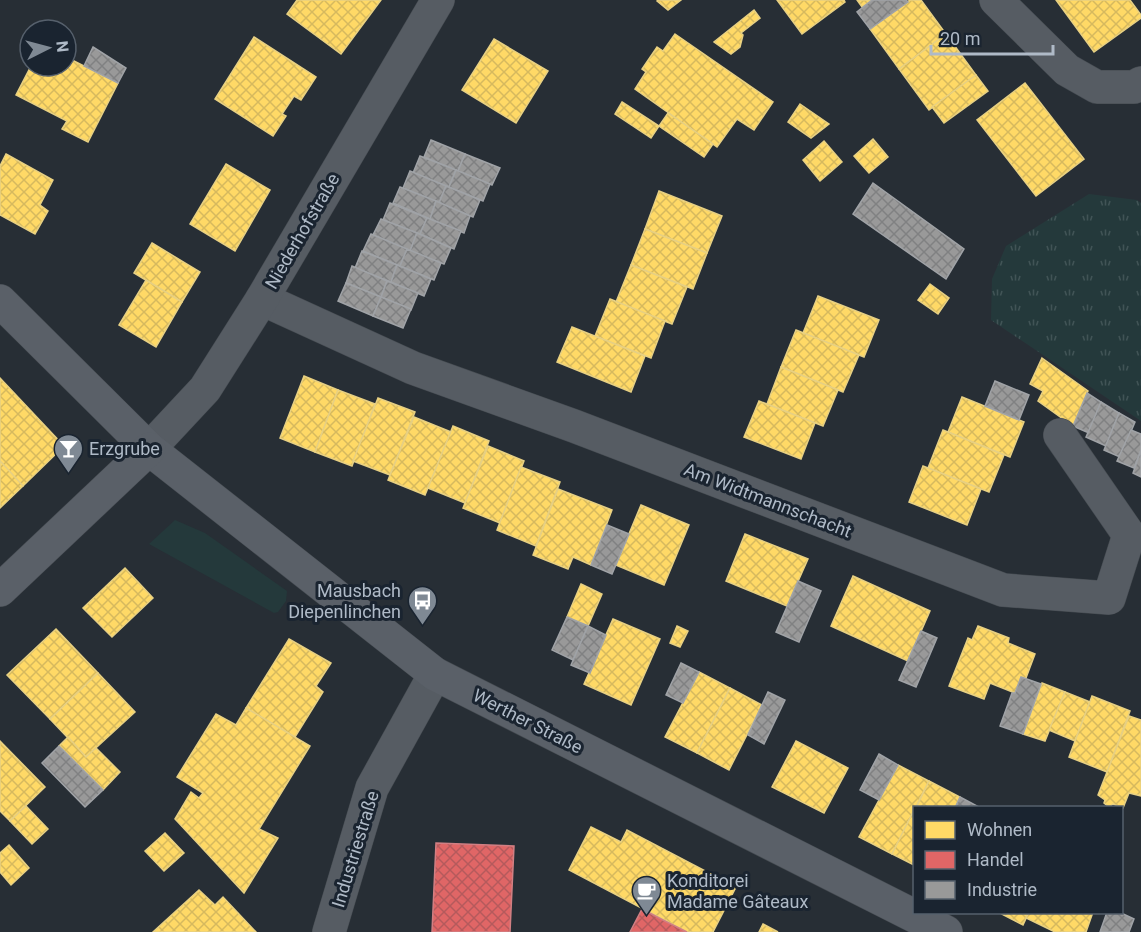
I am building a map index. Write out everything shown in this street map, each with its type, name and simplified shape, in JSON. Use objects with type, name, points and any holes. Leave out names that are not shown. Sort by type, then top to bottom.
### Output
[{"type":"street","name":"Niederhofstraße","points":[[149,449],[204,389],[262,299],[438,0]]},
{"type":"street","points":[[996,0],[1067,70],[1097,87],[1134,87],[1141,83]]},
{"type":"street","name":"Am Widtmannschacht","points":[[262,299],[413,368],[583,430],[1003,590],[1109,598],[1129,535],[1060,435]]},
{"type":"street","name":"Werther Straße","points":[[0,301],[149,449],[435,674],[946,932]]},
{"type":"street","points":[[0,590],[149,449]]},
{"type":"street","name":"Industriestraße","points":[[329,932],[372,788],[435,674]]},
{"type":"green space","points":[[1089,194],[1137,200],[1141,203],[1141,421],[991,320],[992,279],[1006,246]]},
{"type":"green space","points":[[175,520],[205,533],[287,591],[286,601],[278,612],[274,613],[149,544]]},
{"type":"building: Wohnen","points":[[297,0],[381,0],[341,54],[287,14]]},
{"type":"building: Wohnen","points":[[658,0],[681,0],[668,10]]},
{"type":"building: Wohnen","points":[[777,0],[844,0],[845,2],[802,34]]},
{"type":"building: Wohnen","points":[[857,0],[872,0],[862,7]]},
{"type":"building: Wohnen","points":[[910,0],[921,0],[946,34],[899,69],[870,29]]},
{"type":"building: Wohnen","points":[[1056,0],[1130,0],[1141,18],[1094,52]]},
{"type":"building: Wohnen","points":[[754,10],[760,18],[741,33],[743,35],[740,47],[731,54],[714,42]]},
{"type":"building: Wohnen","points":[[675,34],[773,102],[754,130],[737,119],[717,147],[635,89],[646,72],[642,69],[657,47],[663,51]]},
{"type":"building: Wohnen","points":[[946,34],[976,75],[929,110],[899,69]]},
{"type":"building: Wohnen","points":[[254,37],[316,77],[301,100],[294,96],[282,114],[286,116],[273,136],[215,99]]},
{"type":"building: Wohnen","points":[[494,39],[548,71],[516,123],[462,90]]},
{"type":"building: Wohnen","points":[[78,63],[118,83],[88,142],[62,129],[67,121],[16,95],[25,78],[78,78]]},
{"type":"building: Wohnen","points":[[976,75],[988,91],[944,123],[932,107]]},
{"type":"building: Wohnen","points":[[1025,83],[1084,159],[1036,196],[977,120]]},
{"type":"building: Wohnen","points":[[622,102],[659,126],[651,138],[615,114]]},
{"type":"building: Wohnen","points":[[800,104],[829,124],[811,138],[788,122]]},
{"type":"building: Wohnen","points":[[668,113],[713,144],[704,157],[659,126]]},
{"type":"building: Wohnen","points":[[873,139],[888,157],[869,173],[854,156]]},
{"type":"building: Wohnen","points":[[824,141],[842,162],[820,181],[803,160]]},
{"type":"building: Wohnen","points":[[6,154],[53,180],[40,205],[48,211],[35,234],[0,215],[0,166]]},
{"type":"building: Wohnen","points":[[226,164],[270,190],[235,251],[190,224]]},
{"type":"building: Wohnen","points":[[659,191],[722,216],[707,253],[645,229]]},
{"type":"building: Wohnen","points":[[645,229],[707,253],[693,289],[631,265]]},
{"type":"building: Wohnen","points":[[152,243],[200,272],[182,302],[134,273]]},
{"type":"building: Wohnen","points":[[631,265],[687,287],[672,324],[616,302]]},
{"type":"building: Wohnen","points":[[146,280],[182,302],[156,347],[119,325]]},
{"type":"building: Wohnen","points":[[930,284],[949,298],[938,314],[918,300]]},
{"type":"building: Wohnen","points":[[818,296],[879,320],[864,357],[803,333]]},
{"type":"building: Wohnen","points":[[610,299],[665,321],[651,358],[595,336]]},
{"type":"building: Wohnen","points":[[572,327],[645,356],[631,392],[557,362]]},
{"type":"building: Wohnen","points":[[796,330],[859,355],[843,392],[781,367]]},
{"type":"building: Wohnen","points":[[1042,358],[1088,391],[1073,426],[1038,401],[1043,391],[1030,384]]},
{"type":"building: Wohnen","points":[[781,367],[838,390],[823,426],[767,404]]},
{"type":"building: Wohnen","points":[[304,376],[338,390],[315,452],[280,438]]},
{"type":"building: Wohnen","points":[[0,378],[64,446],[23,486],[0,461]]},
{"type":"building: Wohnen","points":[[338,390],[375,404],[352,466],[315,452]]},
{"type":"building: Wohnen","points":[[962,397],[1024,422],[1010,457],[948,432]]},
{"type":"building: Wohnen","points":[[378,398],[415,412],[390,475],[353,461]]},
{"type":"building: Wohnen","points":[[759,401],[815,423],[801,459],[744,437]]},
{"type":"building: Wohnen","points":[[414,417],[451,432],[425,495],[388,480]]},
{"type":"building: Wohnen","points":[[453,426],[489,441],[465,503],[428,488]]},
{"type":"building: Wohnen","points":[[943,430],[1004,455],[989,492],[928,468]]},
{"type":"building: Wohnen","points":[[488,446],[524,461],[500,523],[463,508]]},
{"type":"building: Wohnen","points":[[0,461],[23,486],[0,508]]},
{"type":"building: Wohnen","points":[[923,466],[981,489],[967,525],[909,502]]},
{"type":"building: Wohnen","points":[[521,467],[560,482],[536,546],[497,530]]},
{"type":"building: Wohnen","points":[[558,489],[612,510],[591,565],[573,557],[568,569],[533,555]]},
{"type":"building: Wohnen","points":[[641,505],[689,525],[664,585],[616,565]]},
{"type":"building: Wohnen","points":[[745,534],[808,559],[787,606],[726,581]]},
{"type":"building: Wohnen","points":[[125,568],[153,598],[112,637],[83,608]]},
{"type":"building: Wohnen","points":[[853,576],[930,611],[908,661],[831,626]]},
{"type":"building: Wohnen","points":[[581,584],[602,594],[588,626],[567,617]]},
{"type":"building: Wohnen","points":[[613,619],[660,639],[631,705],[584,684]]},
{"type":"building: Wohnen","points":[[677,626],[688,631],[680,647],[670,643]]},
{"type":"building: Wohnen","points":[[978,626],[1009,638],[1008,643],[1035,654],[1026,678],[1021,677],[1015,693],[990,683],[984,699],[949,686],[968,638],[972,640]]},
{"type":"building: Wohnen","points":[[56,629],[98,673],[50,719],[7,675]]},
{"type":"building: Wohnen","points":[[289,639],[331,663],[316,686],[323,692],[295,737],[246,708]]},
{"type":"building: Wohnen","points":[[699,672],[730,688],[697,753],[665,737]]},
{"type":"building: Wohnen","points":[[98,673],[135,712],[86,757],[50,719]]},
{"type":"building: Wohnen","points":[[1042,683],[1065,692],[1045,741],[1023,734]]},
{"type":"building: Wohnen","points":[[730,688],[762,705],[729,770],[697,753]]},
{"type":"building: Wohnen","points":[[1065,692],[1090,702],[1075,741],[1049,730]]},
{"type":"building: Wohnen","points":[[1092,696],[1130,711],[1107,772],[1069,757]]},
{"type":"building: Wohnen","points":[[246,708],[310,746],[259,829],[278,838],[244,893],[175,819],[191,792],[199,798],[203,793],[177,777],[216,714],[236,725]]},
{"type":"building: Wohnen","points":[[1129,716],[1141,720],[1141,796],[1129,793],[1123,808],[1123,806],[1113,804],[1108,806],[1104,803],[1105,800],[1098,795]]},
{"type":"building: Wohnen","points":[[68,737],[86,757],[96,748],[120,772],[103,790],[59,746]]},
{"type":"building: Wohnen","points":[[0,741],[45,787],[10,821],[0,811]]},
{"type":"building: Wohnen","points":[[796,741],[848,768],[824,813],[772,787]]},
{"type":"building: Wohnen","points":[[898,765],[929,781],[916,806],[913,806],[913,813],[892,854],[859,837]]},
{"type":"building: Wohnen","points":[[929,781],[960,797],[956,806],[917,806]]},
{"type":"building: Wohnen","points":[[26,806],[48,829],[32,844],[10,821]]},
{"type":"building: Wohnen","points":[[913,812],[913,864],[892,854]]},
{"type":"building: Wohnen","points":[[591,827],[621,842],[627,830],[736,887],[713,932],[687,932],[569,870]]},
{"type":"building: Wohnen","points":[[165,833],[184,853],[164,871],[145,851]]},
{"type":"building: Wohnen","points":[[9,845],[29,868],[11,885],[0,872],[0,853]]},
{"type":"building: Wohnen","points":[[199,890],[215,905],[223,897],[256,932],[153,932]]},
{"type":"building: Wohnen","points":[[1002,914],[1028,914],[1023,925]]},
{"type":"building: Wohnen","points":[[1028,914],[1092,914],[1086,932],[1055,932],[1026,918]]},
{"type":"building: Wohnen","points":[[763,924],[778,932],[759,932]]},
{"type":"building: Handel","points":[[436,843],[514,846],[510,932],[432,932]]},
{"type":"building: Handel","name":"Konditorei Madame Gâteaux","points":[[642,909],[665,921],[687,932],[630,932]]},
{"type":"building: Industrie","points":[[872,0],[906,0],[908,2],[870,29],[857,12]]},
{"type":"building: Industrie","points":[[93,47],[126,68],[118,83],[84,66]]},
{"type":"building: Industrie","points":[[431,140],[465,154],[458,171],[424,157]]},
{"type":"building: Industrie","points":[[465,154],[500,168],[492,185],[458,171]]},
{"type":"building: Industrie","points":[[420,156],[456,170],[449,187],[413,173]]},
{"type":"building: Industrie","points":[[456,170],[490,184],[483,201],[449,187]]},
{"type":"building: Industrie","points":[[410,171],[446,186],[439,203],[403,188]]},
{"type":"building: Industrie","points":[[873,183],[964,249],[946,279],[853,214]]},
{"type":"building: Industrie","points":[[446,186],[480,200],[473,217],[439,203]]},
{"type":"building: Industrie","points":[[400,187],[436,201],[430,219],[393,203]]},
{"type":"building: Industrie","points":[[436,201],[470,216],[464,233],[430,219]]},
{"type":"building: Industrie","points":[[390,203],[427,218],[420,234],[383,220]]},
{"type":"building: Industrie","points":[[427,218],[461,231],[454,249],[420,234]]},
{"type":"building: Industrie","points":[[381,219],[417,233],[410,251],[373,235]]},
{"type":"building: Industrie","points":[[417,233],[451,248],[444,264],[410,251]]},
{"type":"building: Industrie","points":[[371,234],[407,249],[400,266],[363,251]]},
{"type":"building: Industrie","points":[[407,249],[441,263],[434,280],[400,266]]},
{"type":"building: Industrie","points":[[362,251],[397,265],[391,282],[355,268]]},
{"type":"building: Industrie","points":[[397,265],[431,279],[424,296],[391,282]]},
{"type":"building: Industrie","points":[[352,266],[387,281],[381,297],[346,283]]},
{"type":"building: Industrie","points":[[387,281],[418,293],[411,310],[381,297]]},
{"type":"building: Industrie","points":[[346,283],[381,297],[373,316],[338,301]]},
{"type":"building: Industrie","points":[[381,297],[411,309],[403,328],[373,316]]},
{"type":"building: Industrie","points":[[995,381],[1029,395],[1019,420],[985,406]]},
{"type":"building: Industrie","points":[[1087,393],[1101,402],[1089,433],[1073,426]]},
{"type":"building: Industrie","points":[[1101,402],[1119,413],[1106,446],[1086,437]]},
{"type":"building: Industrie","points":[[1119,413],[1135,422],[1120,457],[1104,450]]},
{"type":"building: Industrie","points":[[1131,430],[1141,434],[1141,450],[1134,468],[1117,461]]},
{"type":"building: Industrie","points":[[1141,450],[1141,477],[1133,473]]},
{"type":"building: Industrie","points":[[607,525],[629,534],[612,574],[591,565]]},
{"type":"building: Industrie","points":[[798,581],[821,591],[799,642],[776,632]]},
{"type":"building: Industrie","points":[[567,617],[588,626],[573,660],[552,650]]},
{"type":"building: Industrie","points":[[588,626],[606,635],[590,673],[571,665]]},
{"type":"building: Industrie","points":[[921,631],[937,638],[916,687],[899,680]]},
{"type":"building: Industrie","points":[[681,663],[699,672],[683,703],[666,695]]},
{"type":"building: Industrie","points":[[1021,677],[1041,684],[1023,734],[1000,726],[1012,693],[1015,693]]},
{"type":"building: Industrie","points":[[768,692],[785,700],[764,744],[748,735]]},
{"type":"building: Industrie","points":[[59,746],[103,790],[85,807],[42,763]]},
{"type":"building: Industrie","points":[[879,754],[898,765],[879,800],[860,790]]},
{"type":"building: Industrie","points":[[960,797],[977,806],[956,806]]},
{"type":"building: Industrie","points":[[1106,914],[1123,914],[1134,919],[1129,932],[1100,932]]},
{"type":"place","name":"Erzgrube","points":[[68,474]]},
{"type":"place","name":"Mausbach Diepenlinchen","points":[[422,626]]},
{"type":"place","name":"Konditorei Madame Gâteaux","points":[[646,916]]}]
